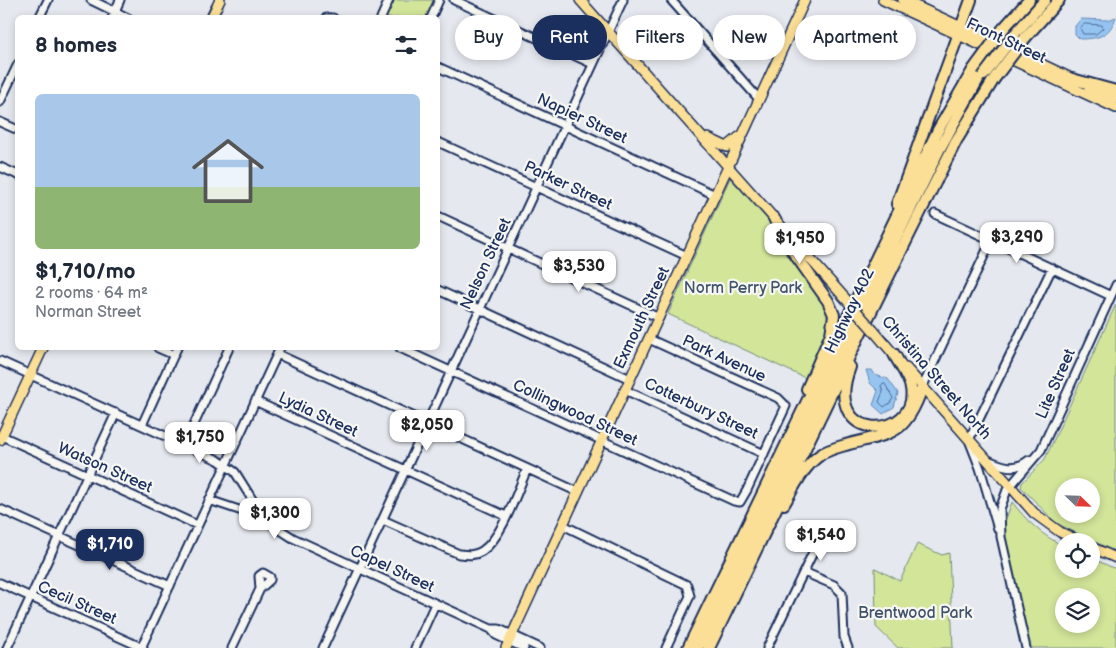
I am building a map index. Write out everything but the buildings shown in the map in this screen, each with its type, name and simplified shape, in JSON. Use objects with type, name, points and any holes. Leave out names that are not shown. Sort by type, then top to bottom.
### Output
[{"type":"highway","points":[[839,338],[898,201],[971,0]]},
{"type":"highway","points":[[1012,33],[1020,0]]},
{"type":"highway","name":"Highway 402","points":[[703,648],[943,152],[984,75],[1012,33],[1029,0]]},
{"type":"highway","points":[[1012,33],[1040,0]]},
{"type":"highway","name":"Highway 402","points":[[984,75],[980,60],[1012,33],[1045,0]]},
{"type":"highway","points":[[1012,33],[1050,0]]},
{"type":"highway","points":[[1012,33],[1059,0]]},
{"type":"highway","points":[[709,648],[960,135],[984,75]]},
{"type":"highway","points":[[698,648],[939,150],[984,75]]},
{"type":"highway","name":"Highway 402","points":[[688,648],[938,130],[984,75]]},
{"type":"highway","points":[[1072,79],[1116,91]]},
{"type":"highway","points":[[715,593],[736,541],[791,426],[834,324],[833,310],[828,301],[782,236],[774,218]]},
{"type":"highway","points":[[874,308],[844,388],[847,410],[854,419],[864,425],[876,428],[889,426],[900,419],[908,406],[912,395],[910,385],[894,354]]},
{"type":"highway","points":[[744,578],[806,468],[828,451],[886,435],[900,428],[915,408],[922,388]]},
{"type":"main road","points":[[212,15],[220,0]]},
{"type":"main road","name":"Christina Street North","points":[[580,0],[698,130],[922,388],[1010,486],[1042,520],[1065,533]]},
{"type":"main road","name":"Exmouth Street","points":[[509,641],[659,318],[758,98],[805,0]]},
{"type":"main road","name":"Front Street","points":[[883,0],[960,31],[1116,99]]},
{"type":"main road","name":"Front Street","points":[[903,0],[960,31],[1116,108]]},
{"type":"main road","points":[[698,130],[720,145],[727,147],[736,142],[744,129]]},
{"type":"main road","points":[[1,438],[42,350]]},
{"type":"main road","points":[[1100,551],[1116,558]]},
{"type":"street","points":[[40,15],[48,0]]},
{"type":"street","points":[[91,0],[113,14],[120,0]]},
{"type":"street","points":[[382,15],[389,0]]},
{"type":"street","points":[[432,15],[439,0]]},
{"type":"street","points":[[454,0],[593,64]]},
{"type":"street","name":"Nelson Street","points":[[324,648],[623,0]]},
{"type":"street","points":[[671,0],[758,98]]},
{"type":"street","name":"Napier Street","points":[[440,68],[715,195]]},
{"type":"street","points":[[0,102],[15,70]]},
{"type":"street","points":[[0,122],[15,129]]},
{"type":"street","name":"Parker Street","points":[[440,143],[687,256]]},
{"type":"street","points":[[0,167],[15,174]]},
{"type":"street","points":[[935,214],[1111,296]]},
{"type":"street","points":[[440,217],[659,318]]},
{"type":"street","points":[[922,388],[992,239]]},
{"type":"street","points":[[1026,648],[1001,537],[992,516],[980,468],[969,440],[1052,268]]},
{"type":"street","name":"Lite Street","points":[[1001,537],[1000,509],[1010,486],[1034,460],[1044,443],[1116,285]]},
{"type":"street","name":"Cotterbury Street","points":[[440,291],[630,379]]},
{"type":"street","name":"Park Avenue","points":[[649,339],[778,398],[786,406],[764,454]]},
{"type":"street","points":[[185,444],[228,350]]},
{"type":"street","name":"Collingwood Street","points":[[404,350],[734,502],[740,502],[764,454]]},
{"type":"street","points":[[142,425],[175,351]]},
{"type":"street","points":[[142,648],[278,351],[428,424],[578,492]]},
{"type":"street","points":[[0,361],[185,444],[226,465]]},
{"type":"street","name":"Cotterbury Street","points":[[625,390],[764,454]]},
{"type":"street","name":"Lydia Street","points":[[255,401],[506,516]]},
{"type":"street","points":[[7,648],[116,413]]},
{"type":"street","name":"Watson Street","points":[[1,438],[87,474],[197,525]]},
{"type":"street","points":[[986,458],[1003,466],[1019,466],[1035,455],[1044,443]]},
{"type":"street","name":"Capel Street","points":[[226,465],[235,472],[265,520],[293,538],[435,604],[491,628],[499,629],[509,641],[524,648]]},
{"type":"street","points":[[382,520],[459,554],[471,555],[481,552],[493,542],[527,469]]},
{"type":"street","points":[[209,500],[242,511]]},
{"type":"street","points":[[0,509],[170,586]]},
{"type":"street","points":[[563,525],[687,584],[690,596],[666,648]]},
{"type":"street","points":[[767,648],[817,544]]},
{"type":"street","points":[[804,572],[834,585],[842,593],[844,637],[848,648]]},
{"type":"street","name":"Cecil Street","points":[[0,583],[142,648]]},
{"type":"street","points":[[232,648],[260,589]]},
{"type":"street","points":[[415,648],[435,604]]},
{"type":"street","name":"Capel Street","points":[[509,641],[540,648]]},
{"type":"green space","points":[[391,0],[434,0],[427,15],[384,15]]},
{"type":"green space","name":"Norm Perry Park","points":[[730,178],[766,218],[819,293],[829,313],[828,331],[805,378],[668,314]]},
{"type":"green space","points":[[1116,304],[1116,552],[1100,544],[1100,533],[1077,533],[1056,523],[1100,523],[1100,478],[1055,478],[1055,522],[1021,487],[1022,483],[1045,459]]},
{"type":"green space","points":[[1012,502],[1035,527],[1055,541],[1055,578],[1100,578],[1100,562],[1116,569],[1116,648],[1028,648],[1002,530]]},
{"type":"green space","name":"Brentwood Park","points":[[917,544],[942,555],[949,553],[953,648],[898,648],[876,627],[875,568],[900,581]]},
{"type":"water","points":[[1116,17],[1107,32],[1098,37],[1080,39],[1075,34],[1075,26],[1081,19],[1108,20]]},
{"type":"water","points":[[866,370],[872,370],[875,375],[888,379],[898,393],[894,407],[883,414],[873,405],[878,391],[870,383]]}]
